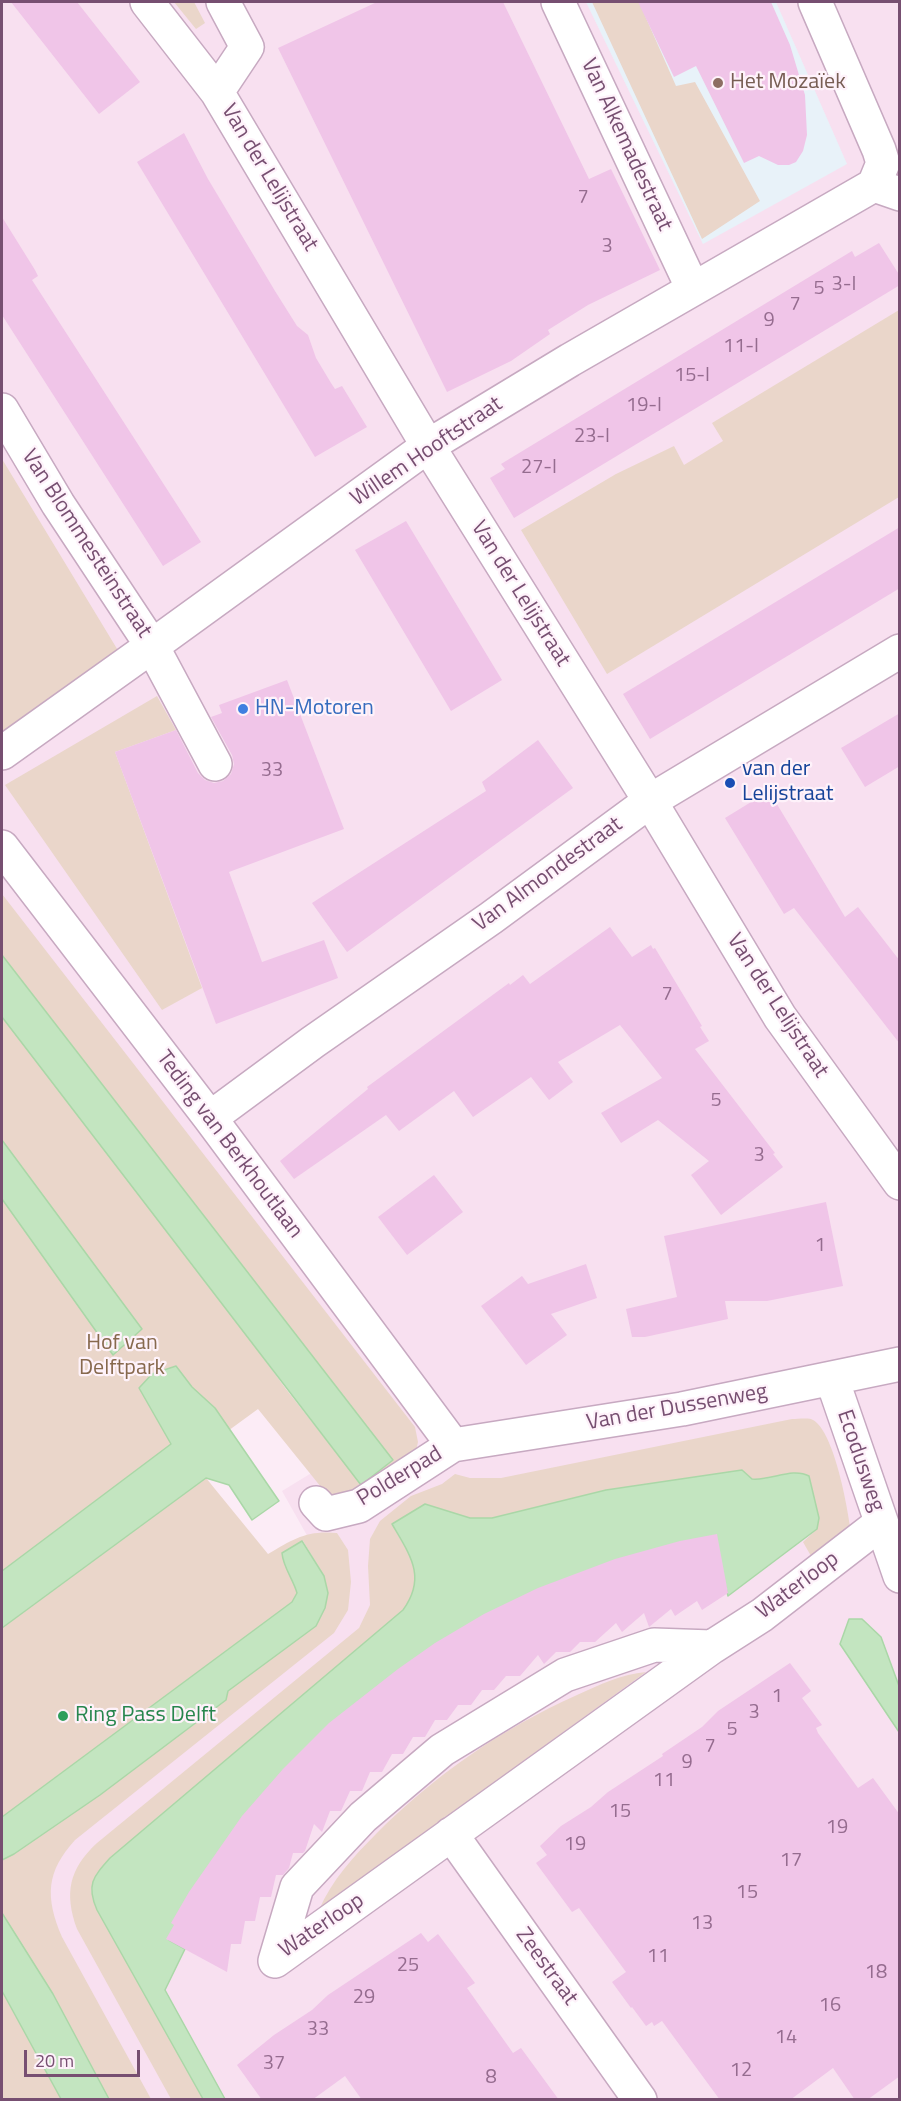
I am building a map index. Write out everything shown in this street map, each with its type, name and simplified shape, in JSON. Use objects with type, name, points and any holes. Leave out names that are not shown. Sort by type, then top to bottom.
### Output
[{"type":"street","name":"Van der Lelijstraat","points":[[147,2],[217,92],[428,446],[650,801],[790,1032],[900,1183]]},
{"type":"street","points":[[217,92],[247,46],[223,2]]},
{"type":"street","name":"Van Alkemadestraat","points":[[558,2],[693,289]]},
{"type":"street","points":[[815,2],[879,150],[887,190]]},
{"type":"street","name":"Willem Hooftstraat","points":[[2,753],[428,446],[693,289],[887,190]]},
{"type":"street","name":"Van Blommesteinstraat","points":[[2,410],[58,504],[152,646],[215,764]]},
{"type":"street","name":"Van Almondestraat","points":[[210,1118],[313,1042],[491,918],[650,801],[900,651]]},
{"type":"street","name":"Teding van Berkhoutlaan","points":[[2,847],[210,1118],[453,1445]]},
{"type":"street","name":"Van der Dussenweg","points":[[453,1445],[682,1409],[900,1364]]},
{"type":"street","name":"Ecodusweg","points":[[832,1379],[900,1576]]},
{"type":"street","name":"Polderpad","points":[[316,1503],[326,1514],[359,1506],[453,1445]]},
{"type":"street","name":"Waterloop","points":[[712,1647],[654,1645],[565,1675],[442,1750],[363,1817],[297,1887],[275,1961],[712,1647],[762,1615],[880,1523]]},
{"type":"street","name":"Zeestraat","points":[[452,1834],[640,2100]]},
{"type":"shaded area","points":[[2,2],[899,2],[899,2099],[101,2099],[2,1931],[2,1852],[330,1614],[332,1580],[282,1491],[318,1469],[372,1424],[2,931]]},
{"type":"shaded area","name":"Het Mozaïek","points":[[586,2],[776,2],[847,164],[703,244]]},
{"type":"shaded area","points":[[2,955],[393,1460],[361,1485],[2,1017]]},
{"type":"shaded area","points":[[2,1140],[142,1329],[113,1355],[2,1199]]},
{"type":"shaded area","points":[[176,1366],[192,1387],[215,1408],[279,1501],[252,1520],[229,1485],[206,1478],[2,1628],[2,1571],[171,1444],[139,1388],[152,1374]]},
{"type":"shaded area","points":[[742,1470],[752,1479],[796,1473],[809,1476],[819,1518],[817,1529],[728,1596],[714,1541],[586,1577],[169,1940],[185,1949],[165,1990],[225,2099],[203,2099],[97,1910],[92,1894],[93,1882],[110,1858],[403,1610],[414,1587],[415,1576],[410,1556],[392,1524],[425,1504],[470,1518],[492,1518],[606,1490]]},
{"type":"shaded area","points":[[302,1541],[324,1576],[328,1593],[325,1608],[316,1626],[228,1691],[226,1700],[100,1795],[2,1860],[2,1817],[292,1602],[297,1593],[282,1553]]},
{"type":"shaded area","points":[[849,1619],[862,1619],[881,1637],[899,1686],[899,1732],[840,1644]]},
{"type":"shaded area","points":[[2,1913],[53,1994],[109,2099],[61,2099],[2,1991]]},
{"type":"green space","points":[[174,2],[194,2],[205,23],[196,29]]},
{"type":"green space","points":[[592,2],[639,2],[676,86],[695,82],[760,201],[702,239]]},
{"type":"green space","points":[[899,310],[899,497],[607,674],[521,530],[616,474],[674,446],[684,465],[723,441],[712,423]]},
{"type":"green space","points":[[2,459],[122,657],[2,742]]},
{"type":"green space","points":[[157,696],[176,730],[115,752],[202,988],[162,1010],[5,785]]},
{"type":"green space","name":"Hof van Delftpark","points":[[2,894],[415,1427],[418,1442],[414,1459],[343,1497],[325,1492],[258,1409],[2,1596],[2,1000],[286,1389],[361,1484],[393,1460],[2,955]]},
{"type":"green space","points":[[792,1419],[811,1419],[819,1425],[826,1436],[838,1467],[850,1526],[843,1534],[811,1556],[803,1542],[817,1529],[819,1518],[809,1476],[795,1473],[752,1479],[742,1470],[606,1490],[492,1518],[470,1518],[425,1504],[392,1524],[414,1566],[415,1586],[403,1610],[110,1858],[99,1870],[93,1882],[92,1894],[97,1910],[203,2099],[171,2099],[77,1929],[70,1893],[75,1872],[80,1862],[97,1843],[359,1628],[370,1605],[368,1566],[370,1539],[380,1521],[411,1496],[442,1484],[455,1474],[470,1478],[501,1478]]},
{"type":"green space","name":"Ring Pass Delft","points":[[206,1478],[268,1554],[309,1534],[337,1533],[348,1550],[351,1582],[348,1610],[334,1633],[75,1840],[58,1863],[51,1886],[56,1923],[151,2099],[109,2099],[53,1994],[2,1913],[2,1860],[100,1795],[226,1700],[228,1691],[316,1626],[325,1608],[328,1593],[324,1576],[303,1541],[293,1581],[299,1592],[292,1602],[2,1817],[2,1628]]},
{"type":"green space","points":[[646,1672],[319,1910],[337,1879],[359,1851],[398,1812],[445,1773],[496,1738],[549,1708],[611,1680]]},
{"type":"green space","points":[[2,1991],[61,2099],[2,2099]]},
{"type":"building","points":[[11,2],[77,2],[140,82],[99,114]]},
{"type":"building","points":[[377,2],[503,2],[589,179],[611,169],[660,270],[588,305],[548,330],[550,334],[511,361],[447,392],[278,48]]},
{"type":"building","points":[[638,2],[771,2],[790,45],[805,95],[807,135],[803,151],[796,162],[789,165],[778,165],[759,156],[744,163],[696,66],[674,77]]},
{"type":"building","points":[[184,133],[208,179],[275,291],[297,326],[308,335],[316,358],[331,383],[335,389],[342,386],[367,427],[315,457],[137,162]]},
{"type":"building","points":[[2,217],[38,276],[32,280],[201,542],[163,566],[2,315]]},
{"type":"building","points":[[879,243],[900,276],[900,285],[514,518],[490,478],[505,469],[501,464],[852,251],[855,257]]},
{"type":"building","points":[[406,521],[502,680],[451,711],[355,550]]},
{"type":"building","points":[[900,527],[900,588],[650,739],[623,694]]},
{"type":"building","points":[[287,680],[344,829],[229,872],[262,962],[324,940],[338,978],[216,1024],[115,752],[176,730],[198,773],[205,780],[214,783],[223,781],[231,774],[234,764],[232,755],[211,717],[222,713],[219,705]]},
{"type":"building","points":[[900,713],[900,766],[865,787],[841,748]]},
{"type":"building","points":[[538,740],[573,788],[347,952],[312,903],[486,791],[482,782]]},
{"type":"building","points":[[769,791],[845,917],[858,907],[900,961],[900,1044],[794,908],[784,914],[725,818]]},
{"type":"building","points":[[610,927],[632,957],[651,945],[653,949],[655,948],[709,1041],[695,1049],[775,1153],[773,1154],[783,1167],[721,1215],[691,1175],[709,1161],[658,1120],[621,1143],[601,1113],[662,1078],[620,1025],[558,1062],[573,1082],[549,1100],[531,1077],[473,1117],[454,1091],[399,1131],[386,1115],[294,1179],[280,1161],[368,1089],[367,1087],[509,983],[510,985],[523,975],[530,984]]},
{"type":"building","points":[[434,1175],[463,1212],[407,1255],[378,1217]]},
{"type":"building","points":[[826,1202],[843,1286],[767,1301],[725,1301],[728,1319],[645,1337],[632,1337],[626,1309],[677,1297],[664,1236]]},
{"type":"building","points":[[586,1264],[597,1298],[551,1314],[567,1335],[526,1365],[481,1306],[522,1276],[528,1284]]},
{"type":"building","points":[[717,1534],[728,1593],[702,1610],[697,1601],[675,1616],[671,1609],[649,1627],[644,1613],[622,1632],[616,1623],[595,1642],[580,1642],[570,1652],[556,1652],[544,1664],[538,1655],[520,1676],[506,1676],[494,1690],[482,1690],[471,1705],[458,1705],[447,1720],[435,1720],[425,1737],[413,1737],[403,1754],[392,1754],[382,1772],[370,1772],[362,1791],[350,1791],[341,1811],[330,1811],[322,1832],[314,1824],[305,1851],[293,1853],[289,1868],[283,1875],[276,1875],[271,1897],[260,1897],[255,1921],[245,1921],[241,1944],[231,1944],[227,1972],[166,1939],[174,1925],[171,1923],[189,1892],[242,1816],[283,1769],[329,1723],[398,1669],[435,1643],[484,1614],[538,1588],[615,1559],[680,1541]]},
{"type":"building","points":[[790,1663],[811,1691],[802,1698],[822,1725],[816,1728],[818,1733],[858,1788],[873,1778],[900,1815],[900,2076],[867,2100],[855,2100],[833,2068],[790,2100],[720,2100],[662,2021],[654,2026],[652,2022],[646,2026],[631,2008],[612,1982],[626,1972],[579,1908],[572,1912],[536,1863],[547,1855],[540,1846],[561,1826],[663,1756],[662,1754],[702,1727],[718,1711]]},
{"type":"building","points":[[421,1933],[428,1942],[438,1934],[475,1983],[467,1988],[513,2053],[521,2048],[559,2100],[362,2100],[345,2076],[312,2100],[262,2100],[237,2065],[274,2035],[312,2010],[328,1995]]},
{"type":"place","name":"Het Mozaïek","points":[[718,83]]},
{"type":"place","name":"HN-Motoren","points":[[243,709]]},
{"type":"place","name":"van der Lelijstraat","points":[[730,783]]},
{"type":"place","name":"Ring Pass Delft","points":[[63,1716]]}]
